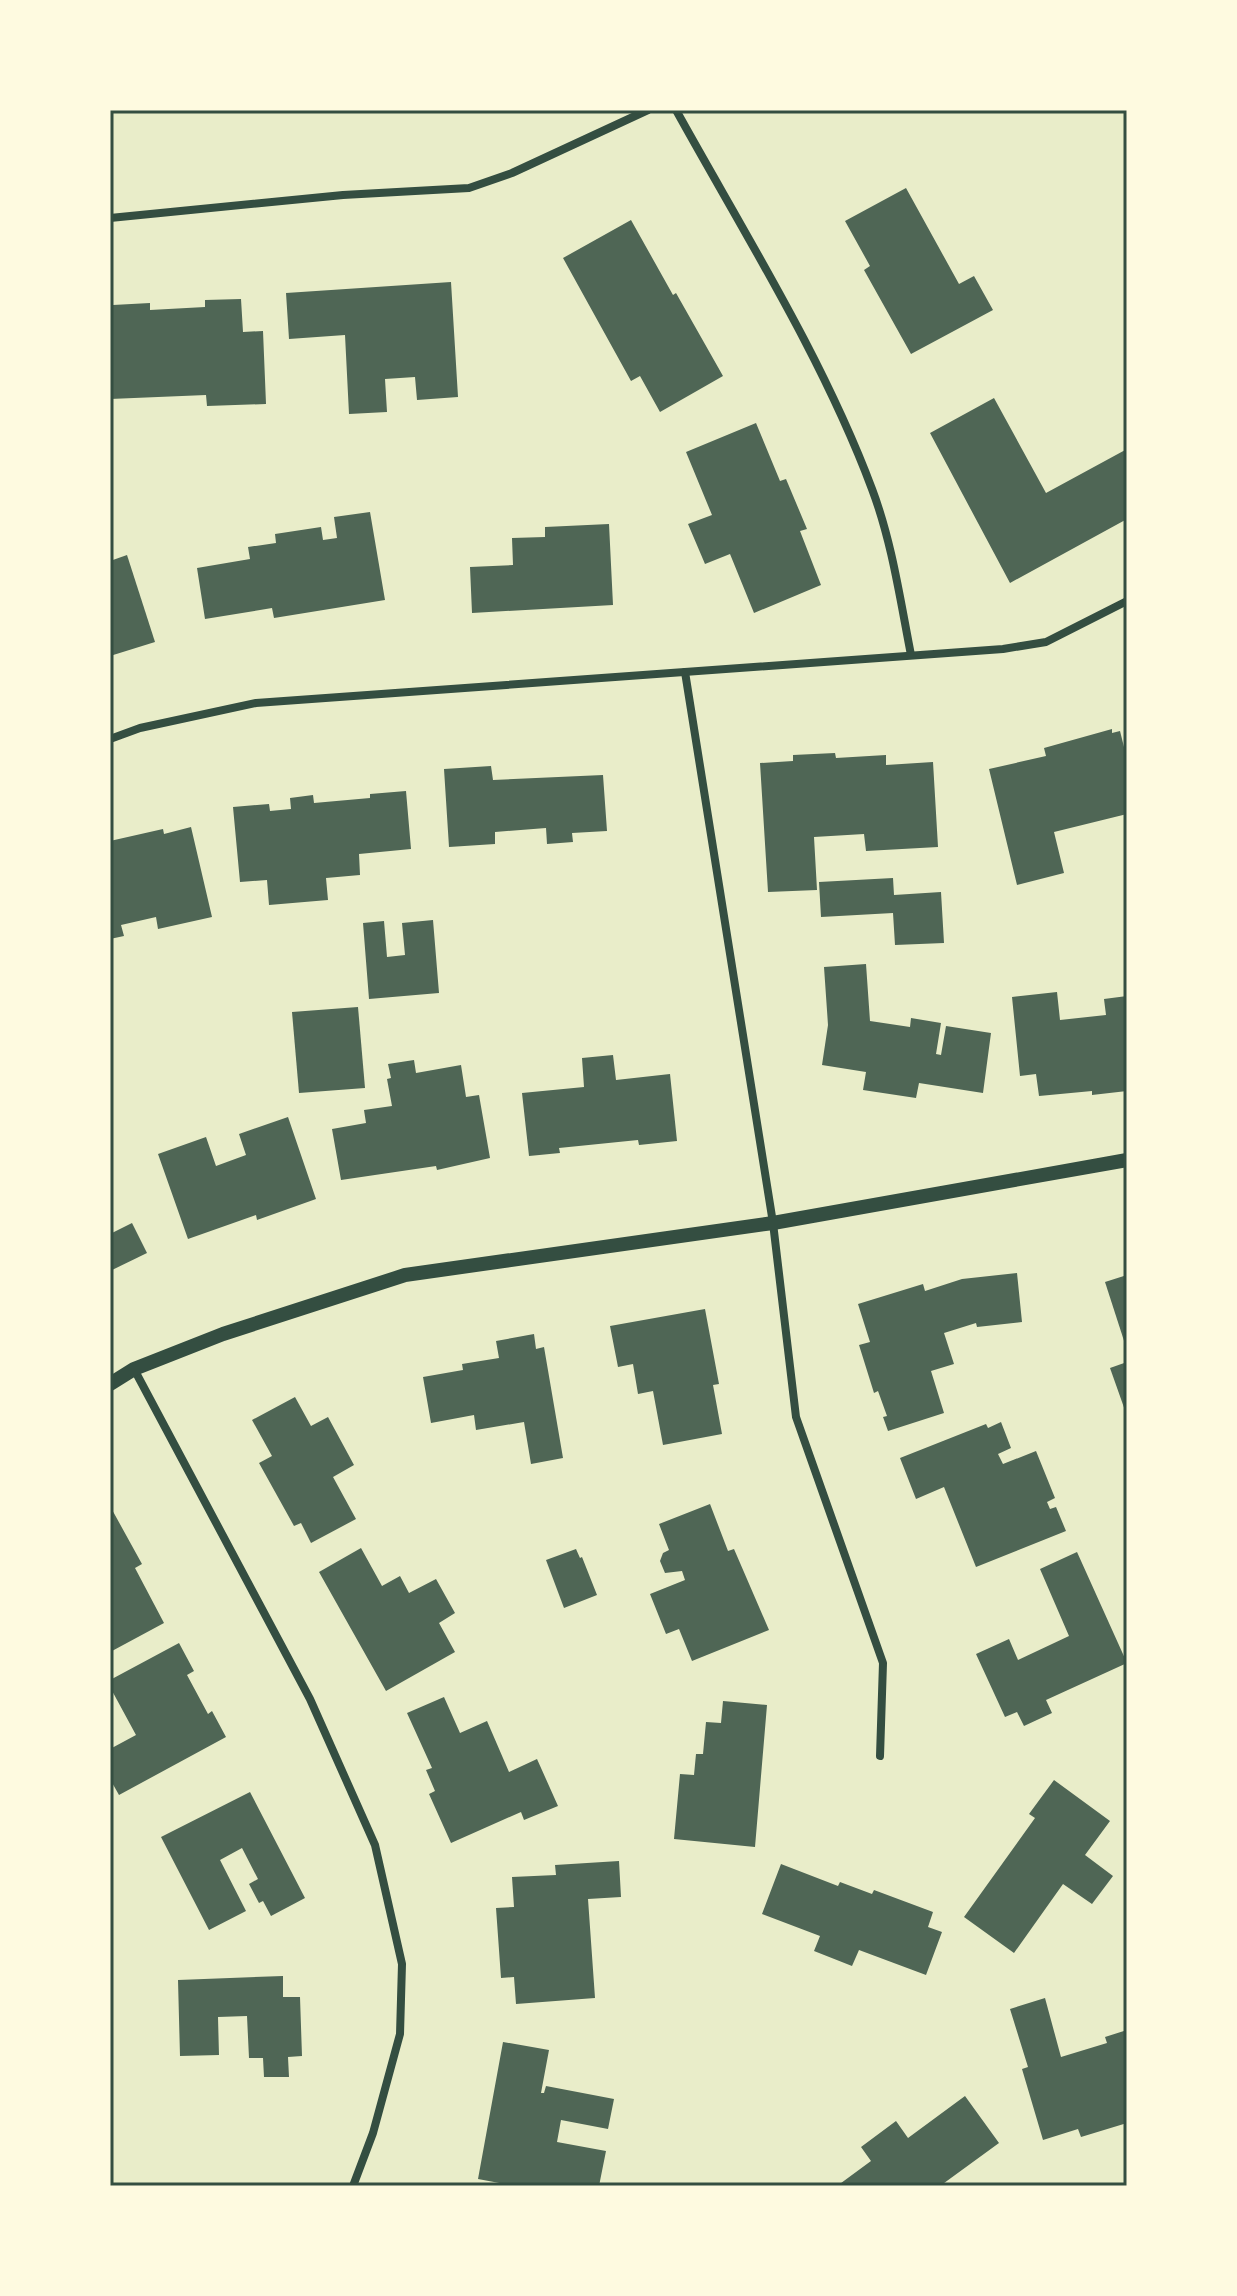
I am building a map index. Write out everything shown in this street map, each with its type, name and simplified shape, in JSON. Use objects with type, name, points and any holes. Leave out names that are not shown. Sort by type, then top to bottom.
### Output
[{"type":"street","points":[[110,218],[343,195],[469,188],[512,173],[648,110]]},
{"type":"street","points":[[676,110],[833,395],[873,491],[891,552],[911,655]]},
{"type":"street","points":[[110,739],[140,728],[256,703],[1003,649],[1046,642],[1127,601]]},
{"type":"street","points":[[685,672],[773,1223],[796,1417],[883,1663],[880,1756]]},
{"type":"street","points":[[110,1384],[134,1369],[223,1334],[405,1275],[773,1223],[1127,1160]]},
{"type":"street","points":[[134,1369],[310,1699],[375,1845],[402,1964],[400,2034],[373,2133],[353,2186]]},
{"type":"building","points":[[906,188],[959,284],[974,276],[993,310],[911,354],[864,270],[870,266],[845,221]]},
{"type":"building","points":[[631,220],[723,376],[660,412],[640,376],[631,381],[563,258]]},
{"type":"building","points":[[451,282],[458,397],[417,400],[415,377],[385,379],[387,412],[349,414],[345,335],[289,339],[286,293]]},
{"type":"building","points":[[241,299],[243,332],[263,331],[266,404],[207,406],[206,395],[110,399],[110,309],[113,305],[150,303],[150,310],[205,307],[205,300]]},
{"type":"building","points":[[994,398],[1046,493],[1127,449],[1127,519],[1010,583],[930,433]]},
{"type":"building","points":[[756,423],[780,481],[786,479],[807,529],[800,531],[821,585],[754,613],[730,554],[705,564],[688,524],[712,515],[686,452]]},
{"type":"building","points":[[370,512],[385,600],[274,618],[272,608],[205,619],[197,568],[250,559],[248,547],[276,543],[275,534],[321,527],[323,540],[337,538],[334,517]]},
{"type":"building","points":[[609,524],[613,605],[472,613],[470,567],[513,565],[512,538],[545,537],[545,527]]},
{"type":"building","points":[[127,555],[155,642],[110,656],[110,561]]},
{"type":"building","points":[[1112,729],[1112,733],[1120,731],[1127,759],[1127,814],[1054,832],[1064,873],[1017,885],[989,769],[1046,756],[1044,748]]},
{"type":"building","points":[[835,753],[836,758],[886,755],[886,765],[933,762],[938,847],[866,851],[864,834],[814,837],[817,890],[768,892],[760,763],[793,761],[793,755]]},
{"type":"building","points":[[491,766],[493,780],[603,775],[607,831],[572,833],[573,842],[547,844],[546,828],[495,832],[495,844],[449,847],[444,769]]},
{"type":"building","points":[[406,791],[411,849],[359,854],[360,875],[326,878],[328,900],[269,905],[267,880],[240,882],[233,807],[269,804],[270,811],[291,809],[290,798],[313,795],[314,803]]},
{"type":"building","points":[[191,827],[212,917],[158,929],[156,917],[121,925],[124,936],[110,939],[110,841],[163,829],[164,834]]},
{"type":"building","points":[[893,878],[894,895],[941,892],[944,943],[895,945],[893,913],[821,917],[819,882]]},
{"type":"building","points":[[433,920],[439,993],[369,999],[363,923],[384,921],[387,957],[405,955],[402,923]]},
{"type":"building","points":[[866,964],[870,1021],[910,1027],[911,1018],[941,1023],[936,1054],[941,1055],[946,1026],[991,1033],[983,1093],[919,1083],[916,1098],[863,1090],[866,1072],[822,1065],[828,1025],[824,967]]},
{"type":"building","points":[[1057,992],[1060,1020],[1106,1015],[1104,999],[1127,996],[1127,1091],[1039,1096],[1036,1074],[1020,1076],[1012,997]]},
{"type":"building","points":[[358,1007],[365,1088],[299,1093],[292,1012]]},
{"type":"building","points":[[613,1055],[616,1080],[670,1074],[677,1141],[639,1145],[638,1140],[559,1148],[560,1153],[529,1156],[522,1093],[584,1087],[582,1058]]},
{"type":"building","points":[[414,1060],[416,1073],[461,1065],[466,1097],[479,1095],[490,1158],[437,1170],[436,1166],[341,1180],[332,1129],[366,1123],[364,1110],[392,1106],[387,1079],[391,1078],[388,1064]]},
{"type":"building","points":[[288,1117],[316,1199],[257,1220],[256,1215],[188,1239],[158,1154],[206,1137],[216,1166],[246,1155],[239,1134]]},
{"type":"building","points":[[132,1223],[147,1253],[110,1271],[110,1234]]},
{"type":"building","points":[[1017,1273],[1022,1322],[977,1327],[976,1323],[944,1333],[954,1364],[931,1371],[944,1413],[888,1431],[883,1417],[887,1416],[878,1391],[874,1393],[859,1345],[870,1342],[858,1304],[923,1284],[925,1291],[962,1279]]},
{"type":"building","points":[[1127,1275],[1127,1347],[1126,1347],[1105,1282]]},
{"type":"building","points":[[705,1309],[719,1384],[713,1385],[722,1434],[663,1445],[653,1391],[638,1394],[633,1364],[618,1367],[610,1326]]},
{"type":"building","points":[[534,1334],[536,1349],[544,1347],[563,1458],[531,1464],[524,1422],[476,1430],[474,1415],[431,1423],[423,1377],[463,1370],[462,1364],[499,1358],[496,1341]]},
{"type":"building","points":[[1127,1362],[1127,1416],[1110,1368]]},
{"type":"building","points":[[295,1397],[311,1426],[328,1417],[354,1465],[333,1477],[356,1519],[311,1543],[301,1523],[294,1526],[259,1463],[272,1456],[252,1420]]},
{"type":"building","points":[[1001,1422],[1011,1448],[998,1454],[1003,1464],[1036,1451],[1055,1498],[1047,1502],[1050,1509],[1056,1507],[1066,1531],[976,1567],[944,1487],[916,1499],[900,1458],[986,1424],[988,1428]]},
{"type":"building","points":[[710,1504],[728,1551],[734,1549],[769,1630],[692,1661],[679,1629],[666,1634],[650,1594],[685,1580],[682,1571],[665,1573],[660,1561],[663,1553],[669,1550],[659,1524]]},
{"type":"building","points":[[110,1506],[142,1564],[135,1568],[164,1623],[112,1651],[110,1646]]},
{"type":"building","points":[[361,1548],[382,1586],[400,1576],[409,1593],[436,1579],[455,1613],[439,1623],[455,1652],[386,1691],[319,1572]]},
{"type":"building","points":[[576,1549],[597,1595],[564,1608],[546,1560]]},
{"type":"building","points":[[1077,1552],[1127,1663],[1046,1700],[1052,1713],[1024,1726],[1017,1712],[1005,1717],[976,1654],[1009,1639],[1018,1660],[1069,1636],[1040,1569]]},
{"type":"building","points":[[179,1643],[194,1671],[187,1675],[208,1714],[212,1711],[226,1737],[119,1795],[110,1779],[110,1749],[136,1735],[110,1687],[110,1680]]},
{"type":"building","points":[[444,1697],[460,1733],[487,1721],[509,1772],[537,1759],[558,1806],[524,1820],[521,1812],[451,1843],[429,1794],[435,1791],[426,1770],[432,1768],[407,1713]]},
{"type":"building","points":[[723,1701],[767,1705],[755,1847],[674,1839],[680,1774],[694,1775],[696,1754],[703,1754],[706,1722],[721,1723]]},
{"type":"building","points":[[1054,1780],[1110,1821],[1085,1855],[1113,1876],[1092,1904],[1063,1884],[1014,1953],[964,1917],[1035,1818],[1029,1814]]},
{"type":"building","points":[[250,1792],[305,1898],[271,1916],[263,1901],[259,1903],[249,1884],[258,1879],[242,1848],[220,1860],[246,1911],[209,1930],[161,1837]]},
{"type":"building","points":[[619,1861],[621,1897],[588,1899],[595,1998],[516,2004],[514,1977],[501,1978],[496,1908],[514,1907],[512,1877],[556,1875],[555,1865]]},
{"type":"building","points":[[781,1864],[838,1886],[840,1882],[872,1894],[874,1890],[933,1912],[928,1927],[942,1932],[926,1975],[859,1950],[852,1966],[814,1951],[820,1936],[762,1914]]},
{"type":"building","points":[[283,1976],[283,1997],[300,1997],[302,2056],[288,2057],[289,2077],[264,2077],[263,2058],[249,2058],[247,2016],[218,2017],[219,2055],[180,2056],[178,1980]]},
{"type":"building","points":[[1045,1998],[1061,2057],[1107,2043],[1105,2037],[1127,2030],[1127,2123],[1081,2137],[1078,2129],[1043,2140],[1022,2069],[1028,2067],[1010,2009]]},
{"type":"building","points":[[503,2042],[549,2050],[541,2093],[544,2093],[546,2086],[614,2099],[608,2129],[561,2120],[557,2142],[606,2151],[599,2186],[516,2186],[478,2179]]},
{"type":"building","points":[[965,2096],[999,2143],[940,2186],[837,2186],[871,2161],[861,2147],[896,2121],[908,2138]]}]
